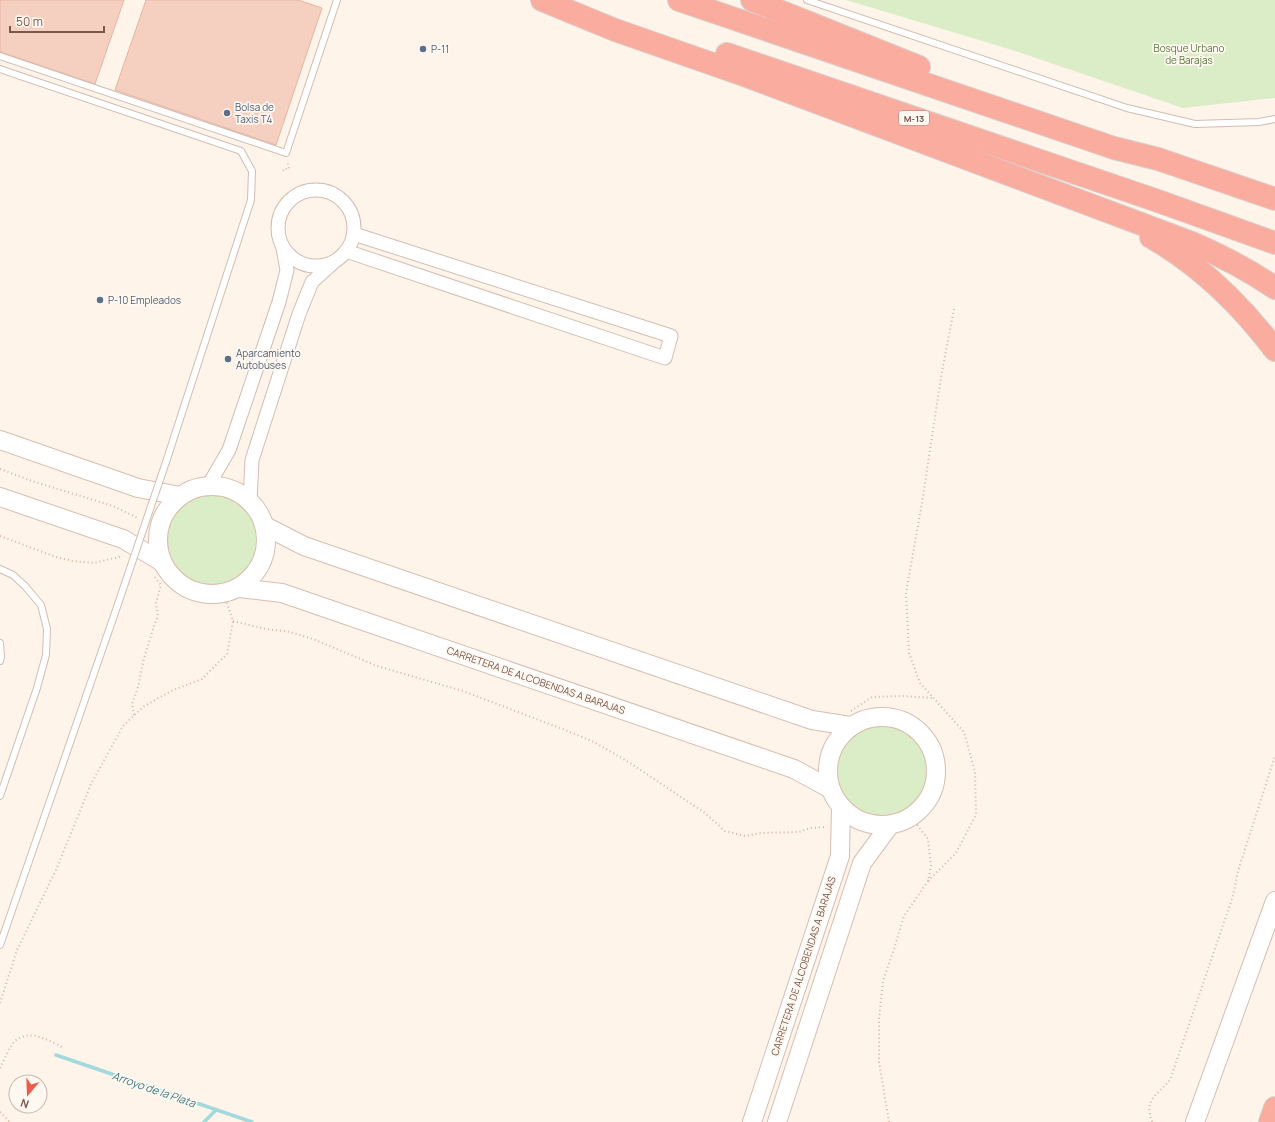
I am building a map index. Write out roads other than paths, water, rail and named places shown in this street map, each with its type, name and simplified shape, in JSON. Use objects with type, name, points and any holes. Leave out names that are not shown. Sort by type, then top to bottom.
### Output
[{"type":"highway","points":[[542,0],[615,30],[752,78],[1158,230],[1218,254],[1256,275],[1275,288]]},
{"type":"highway","name":"M-13","points":[[550,0],[625,20],[749,61],[1275,243]]},
{"type":"highway","points":[[679,0],[1114,148],[1158,159],[1275,199]]},
{"type":"highway","points":[[752,0],[804,22],[974,88],[1118,139],[1158,159]]},
{"type":"highway","points":[[1076,200],[1130,226],[1170,248],[1226,294],[1254,322],[1275,350]]},
{"type":"highway","points":[[1270,1122],[1275,1108]]},
{"type":"street","points":[[208,486],[229,450],[279,302],[287,270],[283,248],[278,236],[277,225],[280,214],[286,204],[294,196],[304,192],[314,190],[332,194],[342,201],[350,210],[354,222],[354,234],[350,246],[343,255],[333,262],[312,282],[299,314],[252,460],[250,501]]},
{"type":"street","points":[[346,251],[665,358],[671,336],[354,234]]},
{"type":"street","points":[[283,248],[290,257],[305,265],[322,266],[333,262]]},
{"type":"street","points":[[0,440],[138,488],[180,496]]},
{"type":"street","points":[[0,497],[123,539],[162,562],[182,585],[210,594],[231,590],[257,572],[266,550],[265,526],[250,501],[230,489],[208,486],[185,493],[180,496],[164,514],[157,527],[162,562]]},
{"type":"street","points":[[265,526],[304,546],[797,715],[812,720],[850,726]]},
{"type":"street","name":"CARRETERA DE ALCOBENDAS A BARAJAS","points":[[231,590],[282,593],[794,769],[829,788]]},
{"type":"street","points":[[881,716],[898,719],[912,726],[924,737],[934,756],[936,766],[935,783],[930,798],[919,811],[911,817],[902,822],[890,825],[872,825],[840,815],[829,788],[827,771],[830,754],[834,743],[850,726],[865,719],[881,716]]},
{"type":"street","name":"CARRETERA DE ALCOBENDAS A BARAJAS","points":[[752,1122],[840,856],[840,815]]},
{"type":"street","points":[[777,1122],[862,863],[890,825]]},
{"type":"street","points":[[1195,1122],[1275,901]]},
{"type":"lane","points":[[0,56],[286,153],[337,0]]},
{"type":"lane","points":[[807,0],[1127,108],[1195,124],[1259,122],[1275,119]]},
{"type":"lane","points":[[0,69],[241,151],[252,171],[251,200],[167,459],[0,945]]},
{"type":"lane","points":[[0,569],[13,575],[26,586],[41,605],[46,629],[46,655],[37,688],[0,796]]},
{"type":"lane","points":[[0,643],[2,657],[0,661]]},
{"type":"waterway","name":"Arroyo de la Plata","points":[[56,1055],[252,1122]]},
{"type":"waterway","points":[[204,1122],[216,1110]]},
{"type":"place","name":"P-11","points":[[423,49]]},
{"type":"place","name":"Bolsa de Taxis T4","points":[[227,113]]},
{"type":"place","name":"P-10 Empleados","points":[[100,300]]},
{"type":"place","name":"Aparcamiento Autobuses","points":[[228,359]]},
{"type":"park label","name":"Bosque Urbano de Barajas","points":[[1189,54]]}]
